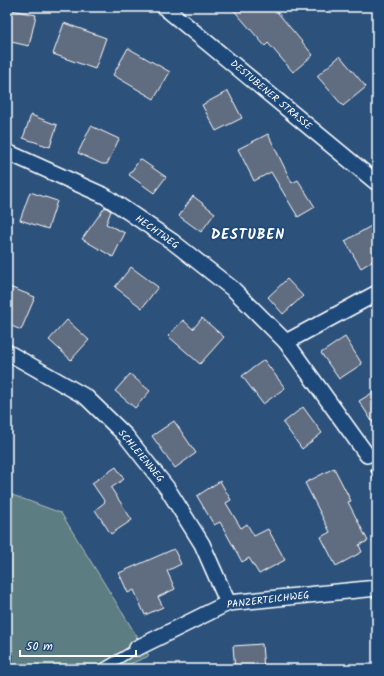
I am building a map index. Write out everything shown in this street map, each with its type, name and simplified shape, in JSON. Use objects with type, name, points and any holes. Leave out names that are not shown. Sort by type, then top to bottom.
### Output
[{"type":"street","name":"DESTUBENER STRASSE","points":[[169,8],[377,183]]},
{"type":"street","name":"HECHTWEG","points":[[7,152],[105,196],[173,242],[234,290],[286,342],[367,455]]},
{"type":"street","points":[[286,342],[377,293]]},
{"type":"street","name":"SCHLEIENWEG","points":[[7,352],[86,397],[126,436],[167,488],[198,538],[228,603]]},
{"type":"street","name":"PANZERTEICHWEG","points":[[137,648],[228,603],[377,588]]},
{"type":"lane","name":"PANZERTEICHWEG","points":[[102,669],[137,648]]},
{"type":"path","points":[[377,547],[377,565]]},
{"type":"green space","points":[[7,493],[61,513],[149,656],[118,669],[7,669]]},
{"type":"building","points":[[231,7],[273,7],[313,55],[293,72],[268,43],[265,46]]},
{"type":"building","points":[[7,9],[36,15],[29,46],[7,41]]},
{"type":"building","points":[[64,23],[106,38],[95,69],[53,54]]},
{"type":"building","points":[[128,48],[170,72],[154,99],[113,75]]},
{"type":"building","points":[[340,56],[366,87],[343,106],[317,76]]},
{"type":"building","points":[[228,91],[242,118],[216,131],[202,105]]},
{"type":"building","points":[[31,115],[57,125],[50,147],[23,138]]},
{"type":"building","points":[[91,126],[119,139],[107,164],[102,164],[78,153]]},
{"type":"building","points":[[268,134],[292,183],[298,180],[315,207],[298,217],[271,172],[254,181],[238,149]]},
{"type":"building","points":[[140,159],[166,177],[154,193],[129,175]]},
{"type":"building","points":[[30,192],[57,201],[48,229],[20,220]]},
{"type":"building","points":[[193,196],[215,213],[201,232],[179,216]]},
{"type":"building","points":[[105,207],[111,211],[106,224],[125,233],[113,257],[82,239]]},
{"type":"building","points":[[371,226],[377,236],[377,258],[361,268],[345,241]]},
{"type":"building","points":[[131,267],[158,287],[142,308],[115,287]]},
{"type":"building","points":[[287,279],[303,296],[283,314],[268,297]]},
{"type":"building","points":[[7,286],[35,297],[21,330],[7,324]]},
{"type":"building","points":[[202,318],[224,337],[200,364],[168,336],[183,320],[193,329]]},
{"type":"building","points":[[67,320],[89,340],[71,360],[49,340]]},
{"type":"building","points":[[345,337],[362,364],[339,379],[321,353]]},
{"type":"building","points":[[264,360],[285,388],[263,404],[242,376]]},
{"type":"building","points":[[130,374],[150,391],[135,408],[115,391]]},
{"type":"building","points":[[377,390],[377,429],[359,401]]},
{"type":"building","points":[[303,407],[322,433],[302,449],[283,423]]},
{"type":"building","points":[[174,421],[196,453],[175,468],[152,436]]},
{"type":"building","points":[[116,467],[124,479],[111,488],[132,520],[111,534],[95,510],[105,502],[92,483]]},
{"type":"building","points":[[334,468],[351,501],[348,502],[368,541],[359,545],[362,552],[336,566],[321,537],[330,532],[305,483]]},
{"type":"building","points":[[220,481],[231,500],[226,503],[241,528],[247,524],[254,536],[268,529],[285,560],[259,574],[249,558],[242,562],[220,522],[214,525],[197,496]]},
{"type":"building","points":[[174,549],[181,564],[167,571],[175,589],[158,597],[163,607],[145,615],[134,590],[128,593],[119,573]]},
{"type":"building","points":[[262,644],[264,669],[235,669],[233,646]]},
{"type":"district","name":"DESTUBEN","points":[[248,235]]}]
